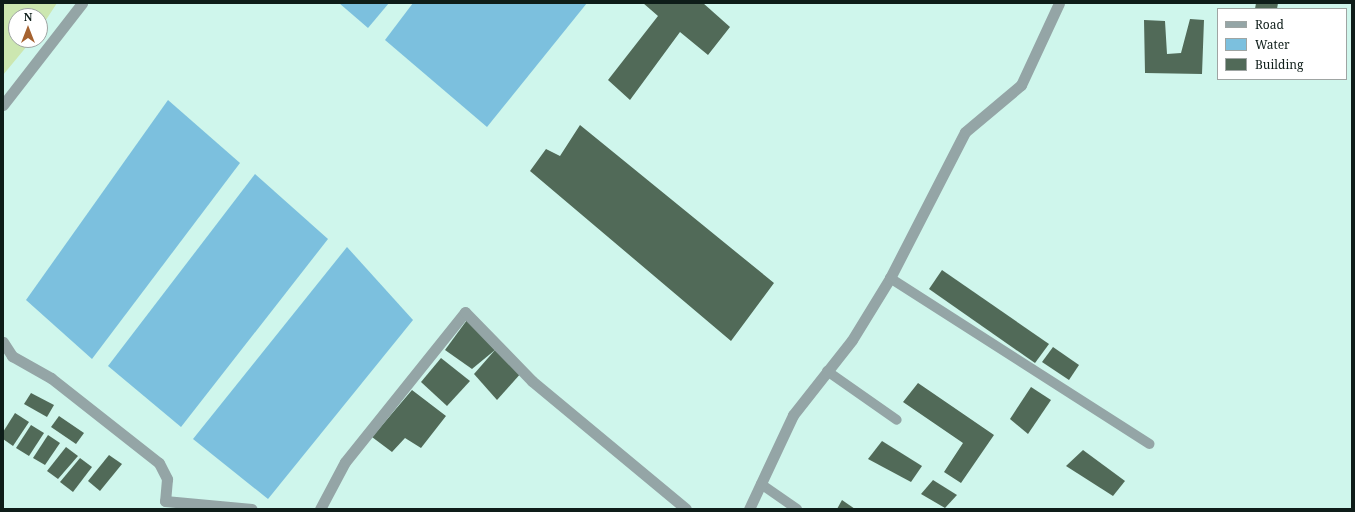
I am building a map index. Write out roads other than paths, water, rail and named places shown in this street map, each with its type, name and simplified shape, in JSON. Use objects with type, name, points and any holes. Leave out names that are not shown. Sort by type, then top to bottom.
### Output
[{"type":"street","points":[[3,105],[82,3]]},
{"type":"street","points":[[749,509],[793,415],[852,340],[890,278],[965,132],[1021,85],[1059,3]]},
{"type":"street","points":[[320,509],[345,462],[464,312],[532,380],[686,509]]},
{"type":"street","points":[[3,342],[12,356],[51,378],[159,463],[167,479],[165,501],[252,509]]},
{"type":"lane","points":[[890,278],[1150,444]]},
{"type":"lane","points":[[827,371],[897,420]]},
{"type":"lane","points":[[761,484],[797,509]]},
{"type":"water","points":[[339,3],[389,3],[368,28]]},
{"type":"water","points":[[413,3],[587,3],[487,127],[385,40]]},
{"type":"water","points":[[168,100],[240,163],[92,359],[26,300]]},
{"type":"water","points":[[255,174],[328,239],[181,427],[108,366]]},
{"type":"water","points":[[347,247],[413,320],[268,499],[193,439]]}]
